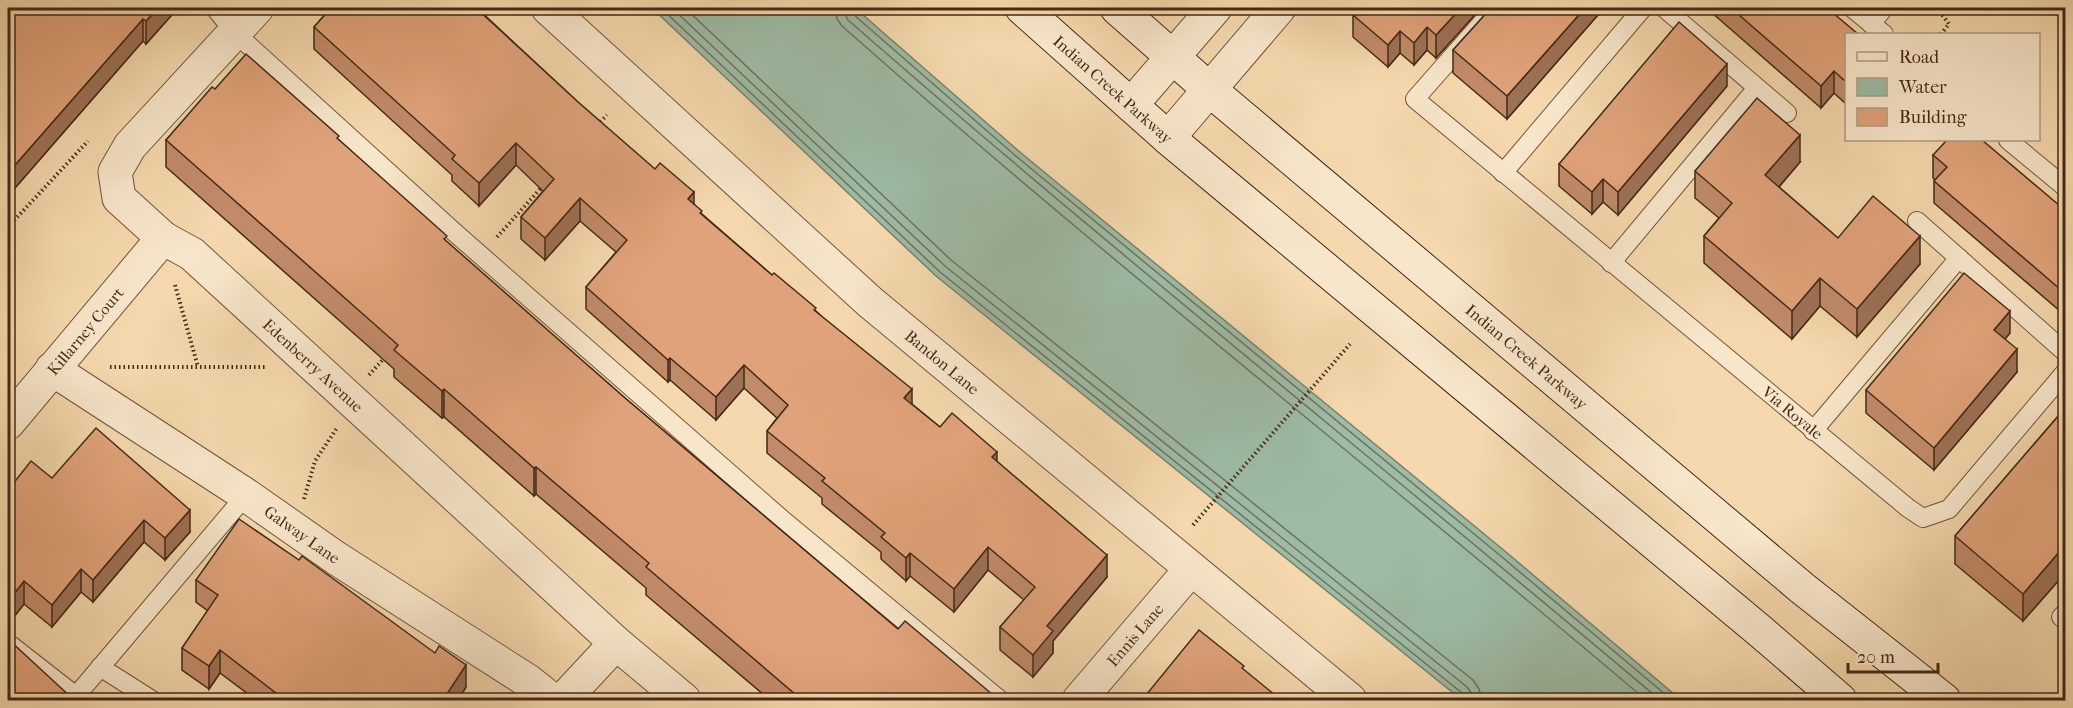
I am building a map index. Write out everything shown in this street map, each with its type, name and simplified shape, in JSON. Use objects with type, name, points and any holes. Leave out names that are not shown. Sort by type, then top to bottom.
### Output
[{"type":"street","name":"Edenberry Avenue","points":[[257,8],[224,20],[130,146],[115,172],[119,198],[163,238],[192,254],[616,643],[684,700]]},
{"type":"street","name":"Bandon Lane","points":[[548,8],[870,302],[1350,700]]},
{"type":"street","name":"Indian Creek Parkway","points":[[1022,8],[1168,138],[1840,700]]},
{"type":"street","name":"Indian Creek Parkway","points":[[1117,8],[1210,90],[1802,588],[1944,700]]},
{"type":"street","points":[[1131,105],[1215,8]]},
{"type":"street","points":[[1168,138],[1279,8]]},
{"type":"street","name":"Killarney Court","points":[[8,423],[163,238]]},
{"type":"street","name":"Galway Lane","points":[[52,369],[246,495],[336,558],[528,681],[552,700]]},
{"type":"street","name":"Ennis Lane","points":[[1079,700],[1191,569]]},
{"type":"street","points":[[563,700],[616,643]]},
{"type":"lane","name":"Via Royale","points":[[1495,8],[1415,99],[1814,431],[1923,518],[1949,509],[2066,371]]},
{"type":"lane","points":[[1503,173],[1643,8]]},
{"type":"lane","points":[[1664,8],[1787,113]]},
{"type":"lane","points":[[1852,8],[1877,29],[1884,8]]},
{"type":"lane","points":[[224,20],[453,231],[775,513],[1000,700]]},
{"type":"lane","points":[[1611,263],[1757,88]]},
{"type":"lane","points":[[2009,141],[2066,188]]},
{"type":"lane","points":[[1917,221],[2066,353]]},
{"type":"lane","points":[[1814,431],[1959,258]]},
{"type":"lane","points":[[8,643],[79,698],[100,667],[246,495]]},
{"type":"lane","points":[[2066,612],[2061,617],[2066,621]]},
{"type":"lane","points":[[100,667],[152,700]]},
{"type":"path","points":[[1937,8],[1949,24],[1942,33]]},
{"type":"path","points":[[591,133],[607,115]]},
{"type":"path","points":[[8,227],[88,141]]},
{"type":"path","points":[[494,240],[543,186]]},
{"type":"path","points":[[176,285],[198,367]]},
{"type":"path","points":[[1193,525],[1350,345]]},
{"type":"path","points":[[363,382],[387,356]]},
{"type":"path","points":[[105,367],[274,367]]},
{"type":"path","points":[[300,508],[315,461],[338,425]]},
{"type":"water","points":[[652,8],[855,8],[1021,153],[1506,552],[1681,700],[1462,700],[936,276]]},
{"type":"building","points":[[8,8],[158,8],[146,21],[143,19],[8,173]]},
{"type":"building","points":[[331,8],[476,8],[655,169],[660,163],[694,192],[688,199],[702,211],[700,213],[772,275],[774,273],[816,308],[814,310],[912,389],[904,398],[940,427],[952,413],[997,452],[992,457],[1107,555],[1047,626],[1053,631],[1033,655],[1000,627],[1035,587],[988,547],[954,589],[910,553],[906,558],[881,537],[885,533],[822,481],[825,478],[767,431],[788,405],[744,365],[716,397],[670,358],[668,360],[586,287],[627,240],[580,198],[545,238],[521,217],[554,179],[516,143],[479,183],[452,159],[455,155],[314,27]]},
{"type":"building","points":[[1360,8],[1461,8],[1436,35],[1427,27],[1414,43],[1400,31],[1388,45],[1353,15]]},
{"type":"building","points":[[1491,8],[1585,8],[1507,96],[1453,50]]},
{"type":"building","points":[[1731,8],[1827,8],[1857,33],[1845,33],[1845,81],[1834,71],[1821,86]]},
{"type":"building","points":[[1679,22],[1727,64],[1618,192],[1603,179],[1592,192],[1559,164]]},
{"type":"building","points":[[246,54],[447,236],[444,239],[625,398],[898,629],[905,621],[999,700],[819,700],[811,694],[802,700],[646,567],[649,563],[536,467],[534,468],[444,389],[442,391],[394,350],[398,345],[166,140],[212,87],[215,89]]},
{"type":"building","points":[[1757,98],[1800,135],[1765,175],[1838,238],[1873,196],[1920,236],[1857,309],[1820,278],[1792,311],[1704,236],[1732,203],[1695,171]]},
{"type":"building","points":[[1946,141],[1983,141],[2066,211],[2066,284],[2061,290],[1934,181],[1947,167],[1933,155]]},
{"type":"building","points":[[1964,273],[2010,311],[1994,330],[2017,349],[1934,448],[1866,390]]},
{"type":"building","points":[[2066,407],[2066,544],[2023,594],[1955,536]]},
{"type":"building","points":[[96,428],[190,510],[165,538],[144,520],[93,580],[81,569],[52,605],[24,581],[13,595],[8,591],[8,490],[31,461],[52,478]]},
{"type":"building","points":[[239,519],[299,560],[302,556],[435,653],[439,646],[466,665],[443,700],[285,700],[220,650],[209,666],[182,648],[218,595],[196,580]]},
{"type":"building","points":[[1199,630],[1244,666],[1242,668],[1281,700],[1142,700]]},
{"type":"building","points":[[8,639],[74,700],[8,700]]}]
